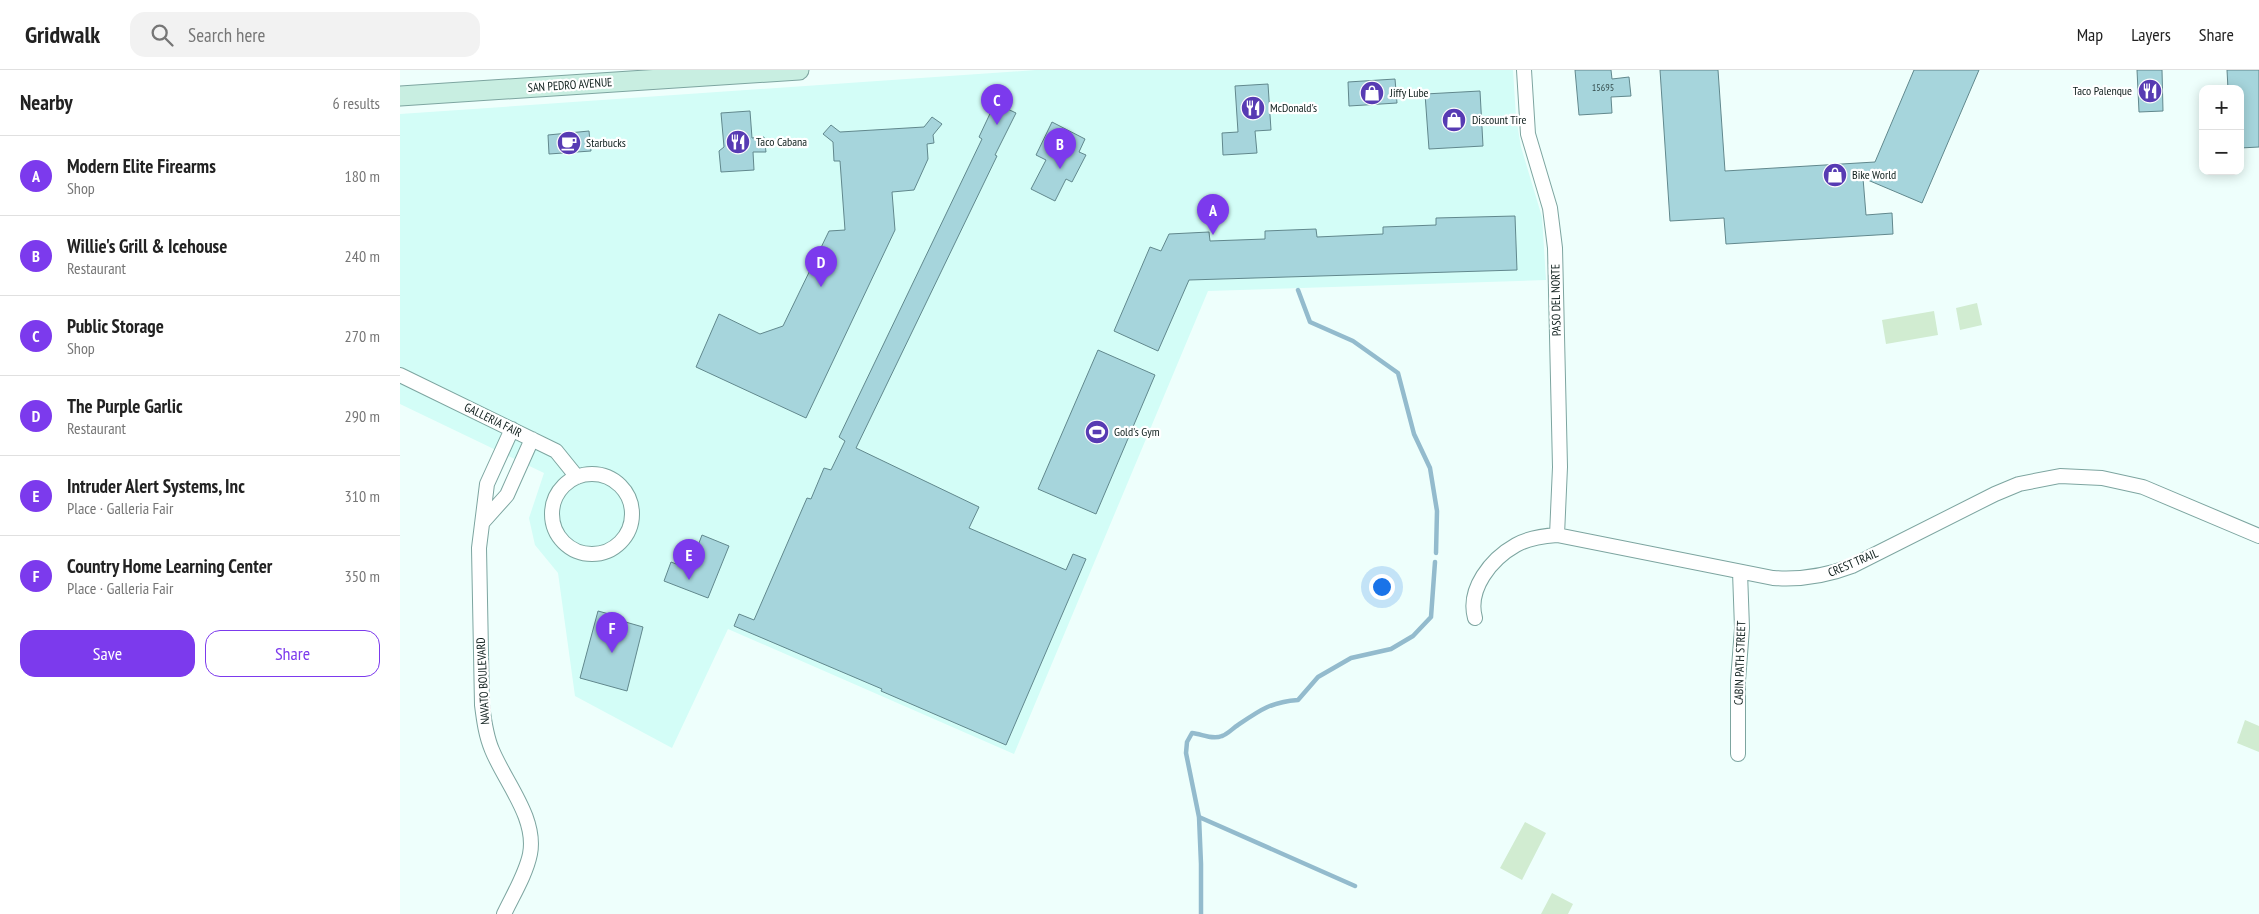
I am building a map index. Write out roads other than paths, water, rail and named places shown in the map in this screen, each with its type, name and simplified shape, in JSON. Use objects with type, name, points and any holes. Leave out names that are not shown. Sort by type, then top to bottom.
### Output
[{"type":"main road","name":"SAN PEDRO AVENUE","points":[[400,96],[799,70]]},
{"type":"street","name":"PASO DEL NORTE","points":[[1524,70],[1528,134],[1550,208],[1555,248],[1560,467],[1557,534]]},
{"type":"street","name":"GALLERIA FAIR","points":[[400,376],[556,450],[576,477]]},
{"type":"street","name":"NAVATO BOULEVARD","points":[[504,914],[530,853],[530,834],[524,815],[491,750],[485,730],[482,706],[479,548],[487,484],[512,429]]},
{"type":"street","points":[[482,524],[507,494],[532,439]]},
{"type":"street","points":[[588,474],[605,476],[623,489],[629,500],[632,512],[625,536],[618,544],[607,551],[594,554],[580,552],[568,546],[558,535],[553,516],[556,496],[565,484],[576,477],[588,474]]},
{"type":"street","name":"CREST TRAIL","points":[[1475,618],[1472,599],[1484,576],[1493,565],[1516,545],[1530,539],[1557,534],[1773,578],[1813,577],[1837,572],[2019,484],[2060,476],[2102,478],[2143,487],[2259,536]]},
{"type":"street","name":"CABIN PATH STREET","points":[[1738,754],[1738,681],[1742,628],[1740,572]]},
{"type":"waterway","points":[[1298,290],[1310,322],[1353,341],[1398,373],[1414,434],[1430,468],[1437,511],[1436,553]]},
{"type":"waterway","points":[[1201,914],[1199,817],[1186,753],[1187,742],[1192,733],[1214,737],[1224,735],[1266,708],[1298,700],[1318,677],[1351,658],[1391,649],[1413,636],[1431,617],[1435,562]]},
{"type":"waterway","points":[[1199,817],[1355,886]]},
{"type":"place","name":"Taco Palenque","points":[[2150,91]]},
{"type":"place","name":"Jiffy Lube","points":[[1372,93]]},
{"type":"place","name":"McDonald's","points":[[1253,108]]},
{"type":"place","name":"Discount Tire","points":[[1454,120]]},
{"type":"place","name":"Public Storage","points":[[997,125]]},
{"type":"place","name":"Taco Cabana","points":[[738,142]]},
{"type":"place","name":"Starbucks","points":[[569,143]]},
{"type":"place","name":"Willie's Grill & Icehouse","points":[[1060,169]]},
{"type":"place","name":"Bike World","points":[[1835,175]]},
{"type":"place","name":"Modern Elite Firearms","points":[[1213,235]]},
{"type":"place","name":"The Purple Garlic","points":[[821,287]]},
{"type":"place","name":"Gold's Gym","points":[[1097,432]]},
{"type":"place","name":"Intruder Alert Systems, Inc","points":[[689,580]]},
{"type":"place","name":"Country Home Learning Center","points":[[612,653]]}]
